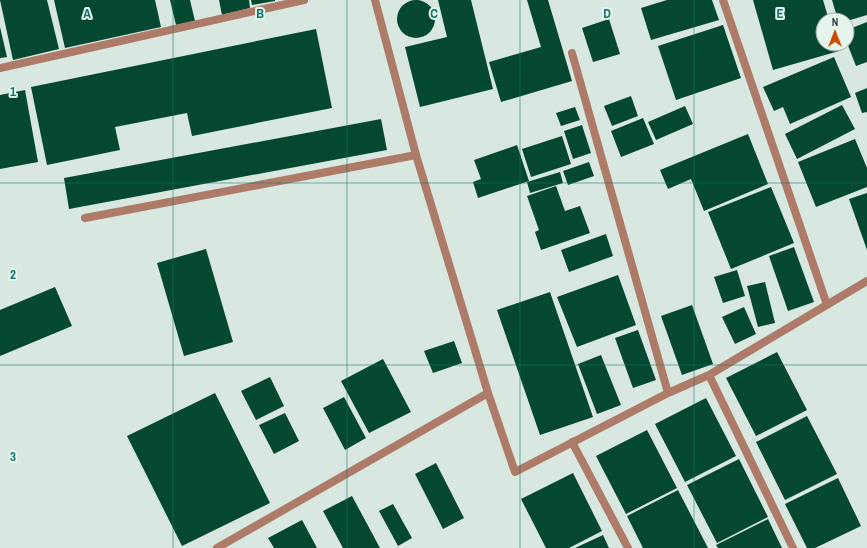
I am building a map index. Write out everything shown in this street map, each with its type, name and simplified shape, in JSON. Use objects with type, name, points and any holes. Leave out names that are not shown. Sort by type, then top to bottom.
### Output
[{"type":"street","points":[[0,68],[304,0]]},
{"type":"street","points":[[375,0],[416,155],[488,393],[515,472],[668,393],[709,375],[867,281]]},
{"type":"street","points":[[723,0],[827,305]]},
{"type":"street","points":[[572,53],[668,393]]},
{"type":"street","points":[[85,218],[416,155]]},
{"type":"street","points":[[709,375],[793,548]]},
{"type":"street","points":[[217,548],[488,393]]},
{"type":"street","points":[[572,442],[628,548]]},
{"type":"building","points":[[0,0],[47,0],[59,49],[13,60]]},
{"type":"building","points":[[54,0],[155,0],[161,27],[65,48]]},
{"type":"building","points":[[170,0],[190,0],[195,21],[176,25]]},
{"type":"building","points":[[219,0],[249,0],[250,8],[222,15]]},
{"type":"building","points":[[251,0],[275,0],[275,1],[252,5]]},
{"type":"building","points":[[412,0],[420,0],[427,3],[432,8],[435,19],[432,30],[427,35],[420,38],[412,38],[405,35],[400,30],[397,23],[397,15],[400,8],[405,3]]},
{"type":"building","points":[[438,0],[471,0],[493,89],[420,107],[405,47],[447,37]]},
{"type":"building","points":[[527,0],[548,0],[572,81],[501,102],[489,62],[541,47]]},
{"type":"building","points":[[667,0],[712,0],[719,20],[651,40],[641,8]]},
{"type":"building","points":[[753,0],[823,0],[827,12],[815,12],[815,52],[836,52],[773,70]]},
{"type":"building","points":[[832,0],[867,0],[867,15],[855,19],[855,12],[836,12]]},
{"type":"building","points":[[609,19],[620,54],[593,62],[582,28]]},
{"type":"building","points":[[867,22],[867,62],[856,66],[851,52],[855,52],[855,27]]},
{"type":"building","points":[[723,25],[741,78],[676,100],[658,46]]},
{"type":"building","points":[[0,27],[7,57],[0,58]]},
{"type":"building","points":[[316,29],[332,108],[192,136],[187,113],[115,127],[120,150],[47,165],[31,87]]},
{"type":"building","points":[[834,57],[851,97],[790,124],[783,107],[774,111],[763,87]]},
{"type":"building","points":[[867,88],[867,112],[862,113],[855,93]]},
{"type":"building","points":[[25,90],[38,162],[0,169],[0,95]]},
{"type":"building","points":[[631,96],[638,116],[612,126],[604,106]]},
{"type":"building","points":[[842,105],[855,129],[797,159],[785,134]]},
{"type":"building","points":[[685,106],[693,124],[656,140],[648,122]]},
{"type":"building","points":[[575,107],[580,120],[561,126],[556,113]]},
{"type":"building","points":[[643,118],[654,144],[621,157],[611,131]]},
{"type":"building","points":[[381,119],[387,150],[69,209],[64,178]]},
{"type":"building","points":[[582,125],[591,153],[573,159],[564,131]]},
{"type":"building","points":[[748,134],[768,184],[704,211],[691,179],[668,189],[660,170]]},
{"type":"building","points":[[562,136],[571,164],[531,177],[522,149]]},
{"type":"building","points":[[855,139],[867,168],[867,187],[816,207],[798,162]]},
{"type":"building","points":[[517,145],[529,181],[478,198],[473,182],[481,179],[474,160]]},
{"type":"building","points":[[589,162],[594,176],[568,185],[563,171]]},
{"type":"building","points":[[560,172],[563,183],[530,193],[527,182]]},
{"type":"building","points":[[556,186],[565,211],[580,206],[590,233],[541,250],[535,232],[539,230],[527,196]]},
{"type":"building","points":[[771,187],[794,243],[731,269],[708,212]]},
{"type":"building","points":[[867,193],[867,250],[849,199]]},
{"type":"building","points":[[606,234],[613,256],[569,272],[561,250]]},
{"type":"building","points":[[794,247],[814,302],[788,311],[769,256]]},
{"type":"building","points":[[206,249],[233,342],[184,356],[157,263]]},
{"type":"building","points":[[737,270],[745,296],[723,303],[714,277]]},
{"type":"building","points":[[618,275],[636,325],[577,347],[557,297]]},
{"type":"building","points":[[765,282],[775,323],[758,327],[747,286]]},
{"type":"building","points":[[55,287],[72,326],[0,356],[0,310]]},
{"type":"building","points":[[550,292],[593,417],[540,435],[497,310]]},
{"type":"building","points":[[692,305],[713,364],[682,375],[661,316]]},
{"type":"building","points":[[744,307],[756,334],[735,344],[722,317]]},
{"type":"building","points":[[638,330],[656,380],[633,388],[615,338]]},
{"type":"building","points":[[454,341],[462,363],[433,373],[424,351]]},
{"type":"building","points":[[777,352],[807,410],[756,436],[726,378]]},
{"type":"building","points":[[601,355],[621,405],[597,414],[578,364]]},
{"type":"building","points":[[383,359],[411,412],[369,433],[341,381]]},
{"type":"building","points":[[270,377],[284,406],[256,420],[241,391]]},
{"type":"building","points":[[215,393],[270,503],[182,546],[127,436]]},
{"type":"building","points":[[344,397],[366,438],[345,450],[323,408]]},
{"type":"building","points":[[706,398],[736,456],[685,482],[655,424]]},
{"type":"building","points":[[285,413],[299,441],[274,454],[259,425]]},
{"type":"building","points":[[807,416],[837,474],[785,500],[756,442]]},
{"type":"building","points":[[647,430],[677,488],[626,514],[596,456]]},
{"type":"building","points":[[739,459],[768,517],[717,543],[687,485]]},
{"type":"building","points":[[436,463],[464,518],[443,529],[415,474]]},
{"type":"building","points":[[573,473],[602,531],[569,548],[546,548],[521,499]]},
{"type":"building","points":[[838,478],[861,526],[815,548],[807,548],[785,504]]},
{"type":"building","points":[[678,490],[708,548],[643,548],[627,516]]},
{"type":"building","points":[[352,496],[380,548],[343,548],[323,511]]},
{"type":"building","points":[[393,504],[412,538],[398,546],[379,511]]},
{"type":"building","points":[[768,519],[782,548],[718,548],[716,545]]},
{"type":"building","points":[[302,520],[317,548],[274,548],[268,538]]},
{"type":"building","points":[[603,535],[609,548],[575,548]]}]
